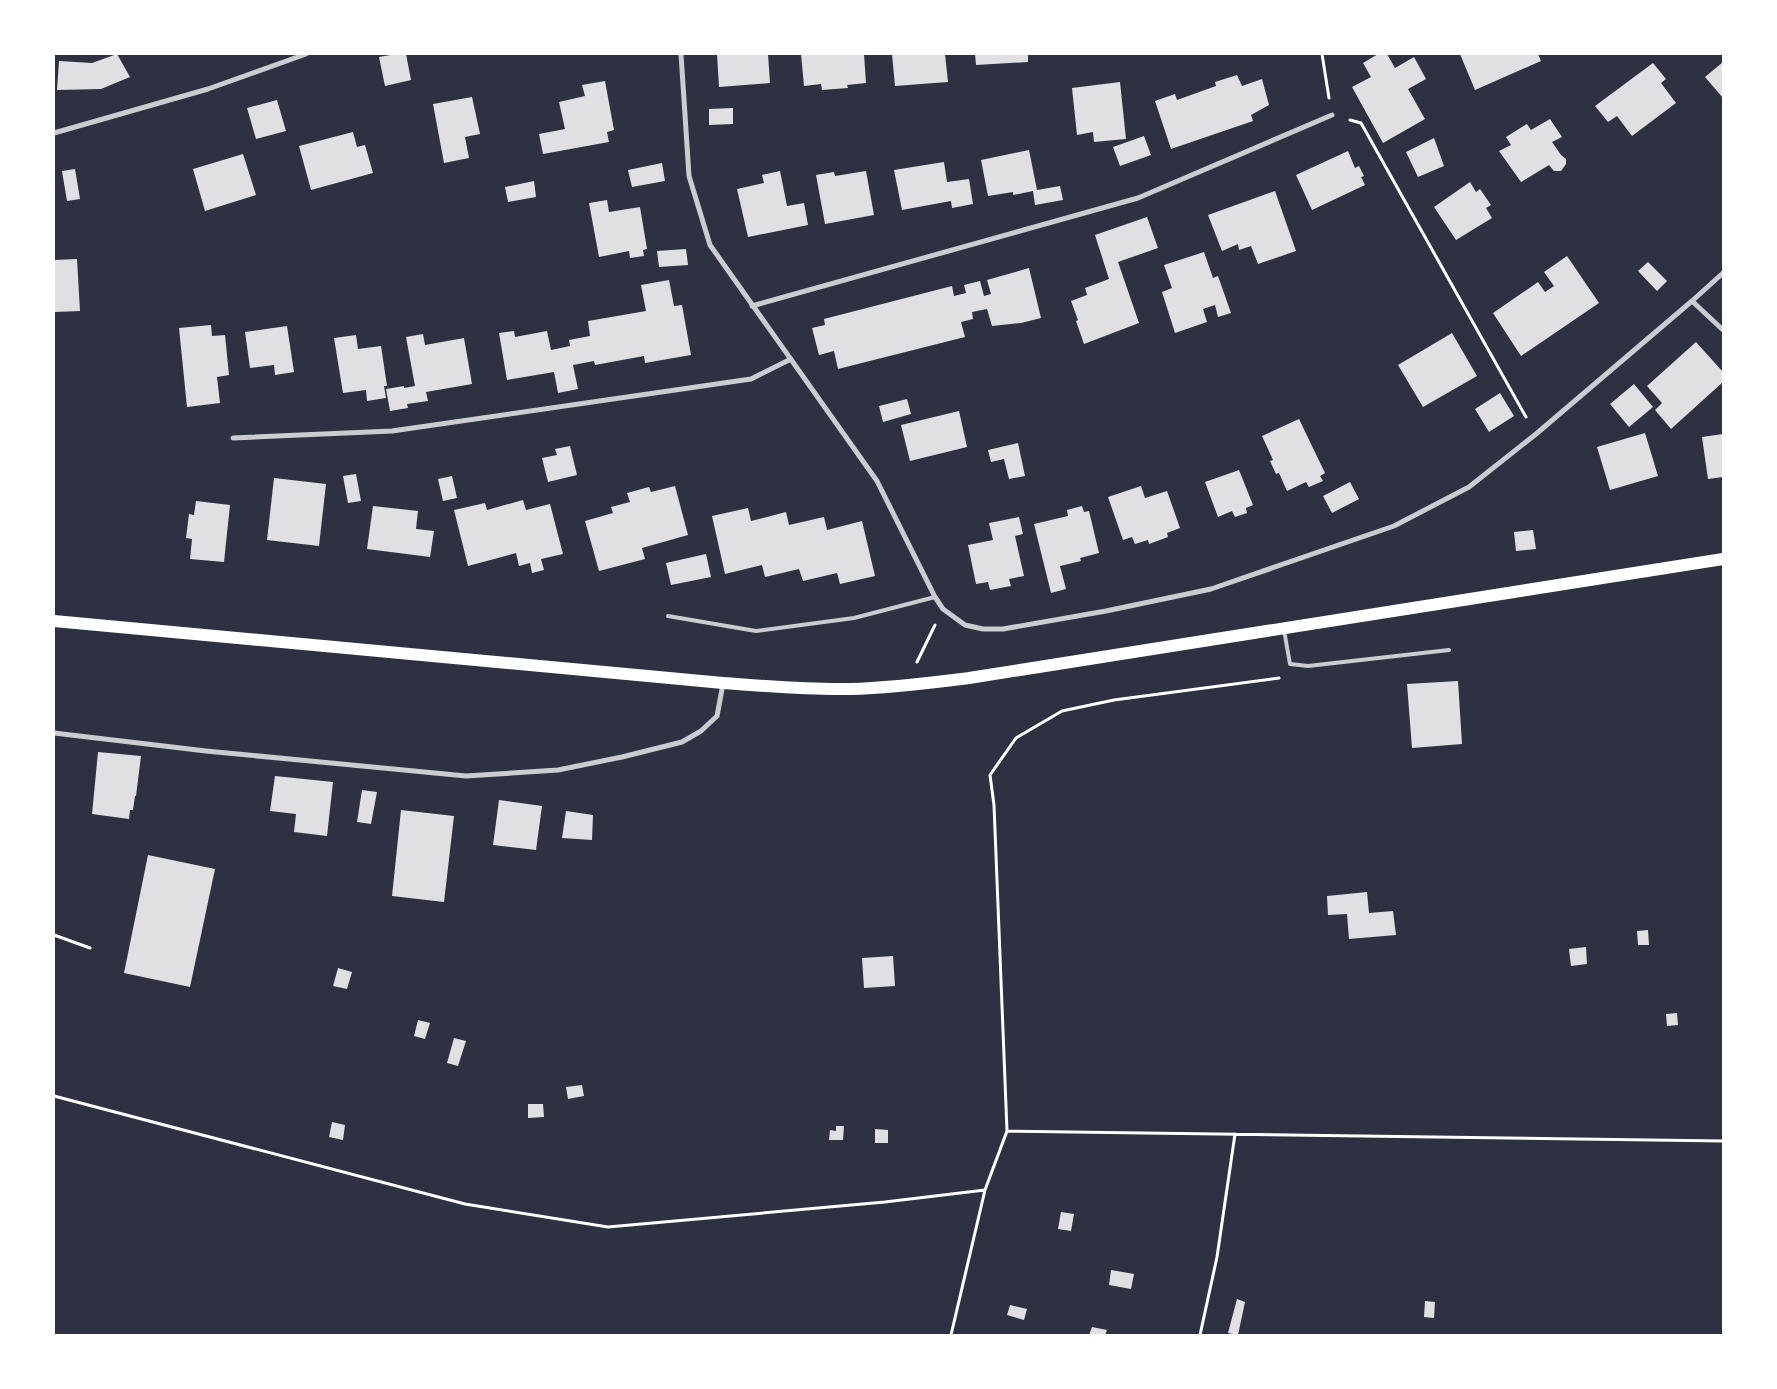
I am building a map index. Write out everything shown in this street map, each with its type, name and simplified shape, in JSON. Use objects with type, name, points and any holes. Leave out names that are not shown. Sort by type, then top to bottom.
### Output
[{"type":"main road","points":[[54,621],[723,683],[848,689],[969,678],[1284,630],[1723,559]]},
{"type":"street","points":[[54,133],[208,89],[306,54]]},
{"type":"street","points":[[681,54],[689,176],[710,245],[877,481],[935,597],[943,609],[965,625],[983,629],[1003,629],[1106,611],[1211,589],[1394,526],[1469,487],[1536,434],[1723,273]]},
{"type":"street","points":[[752,306],[1138,198],[1332,116]]},
{"type":"street","points":[[1692,301],[1723,330]]},
{"type":"street","points":[[233,438],[392,431],[751,379],[791,359]]},
{"type":"street","points":[[54,733],[215,752],[466,776],[558,770],[682,742],[701,731],[717,716],[723,683]]},
{"type":"lane","points":[[668,616],[756,631],[854,618],[935,597]]},
{"type":"lane","points":[[1284,630],[1290,664],[1308,666],[1449,650]]},
{"type":"path","points":[[1322,54],[1332,116],[1361,123],[1536,434]]},
{"type":"path","points":[[916,664],[943,609]]},
{"type":"path","points":[[951,1335],[985,1190],[1007,1131],[994,805],[990,775],[1016,738],[1062,711],[1114,700],[1279,678],[1290,664]]},
{"type":"path","points":[[54,935],[90,948]]},
{"type":"path","points":[[54,1096],[465,1204],[608,1227],[886,1202],[985,1190]]},
{"type":"path","points":[[1007,1131],[1723,1141]]},
{"type":"path","points":[[1200,1335],[1217,1257],[1235,1134]]},
{"type":"building","points":[[117,54],[130,77],[101,89],[57,90],[59,61],[92,63]]},
{"type":"building","points":[[406,54],[411,80],[385,86],[379,57]]},
{"type":"building","points":[[717,54],[768,54],[770,83],[719,87]]},
{"type":"building","points":[[801,54],[864,54],[866,83],[847,85],[848,88],[822,90],[821,84],[804,86]]},
{"type":"building","points":[[892,54],[945,54],[948,82],[895,86]]},
{"type":"building","points":[[975,54],[1028,54],[1028,62],[976,65]]},
{"type":"building","points":[[1378,54],[1387,54],[1395,68],[1414,57],[1426,79],[1408,89],[1425,119],[1383,143],[1352,87],[1371,77],[1363,63]]},
{"type":"building","points":[[1460,54],[1538,54],[1541,61],[1475,90]]},
{"type":"building","points":[[1723,62],[1723,98],[1705,77]]},
{"type":"building","points":[[1653,63],[1666,79],[1661,83],[1676,103],[1632,136],[1617,116],[1608,122],[1595,106]]},
{"type":"building","points":[[1237,75],[1242,86],[1262,79],[1269,105],[1251,115],[1253,121],[1171,149],[1155,101],[1175,94],[1177,100],[1216,86],[1215,82]]},
{"type":"building","points":[[605,81],[614,130],[607,132],[609,142],[543,154],[539,134],[565,129],[559,102],[585,96],[582,85]]},
{"type":"building","points":[[1120,82],[1126,139],[1094,142],[1093,132],[1077,135],[1072,88]]},
{"type":"building","points":[[472,97],[480,134],[465,137],[469,158],[444,163],[433,104]]},
{"type":"building","points":[[277,100],[286,131],[256,139],[247,108]]},
{"type":"building","points":[[733,108],[733,124],[709,125],[709,109]]},
{"type":"building","points":[[1550,119],[1562,137],[1552,142],[1566,159],[1566,164],[1561,171],[1554,171],[1549,165],[1521,182],[1499,151],[1511,145],[1506,137],[1527,124],[1531,130]]},
{"type":"building","points":[[353,132],[357,147],[365,145],[373,173],[311,190],[299,146]]},
{"type":"building","points":[[1144,136],[1151,155],[1120,166],[1113,147]]},
{"type":"building","points":[[1434,138],[1444,166],[1418,177],[1406,152]]},
{"type":"building","points":[[1029,150],[1037,190],[1060,186],[1063,200],[1035,205],[1033,191],[1013,195],[1013,192],[988,196],[981,160]]},
{"type":"building","points":[[1348,151],[1355,168],[1359,166],[1364,176],[1361,177],[1365,185],[1312,210],[1296,175]]},
{"type":"building","points":[[243,154],[256,195],[205,211],[193,169]]},
{"type":"building","points":[[944,162],[947,182],[969,179],[973,204],[952,208],[951,201],[902,210],[894,170]]},
{"type":"building","points":[[662,163],[665,181],[632,187],[628,170]]},
{"type":"building","points":[[75,169],[80,199],[67,201],[62,171]]},
{"type":"building","points":[[780,171],[787,206],[804,203],[808,225],[748,237],[737,189],[764,183],[762,175]]},
{"type":"building","points":[[866,171],[874,215],[825,224],[816,175],[834,172],[835,176]]},
{"type":"building","points":[[534,181],[536,197],[508,202],[505,187]]},
{"type":"building","points":[[1470,182],[1476,192],[1480,189],[1491,205],[1486,208],[1492,218],[1456,240],[1434,207]]},
{"type":"building","points":[[1275,191],[1296,251],[1258,264],[1251,246],[1239,250],[1238,244],[1222,251],[1208,215]]},
{"type":"building","points":[[607,200],[609,212],[640,207],[647,249],[643,250],[644,256],[630,258],[629,251],[599,257],[589,203]]},
{"type":"building","points":[[1147,217],[1158,248],[1118,262],[1139,323],[1084,344],[1071,301],[1087,295],[1085,288],[1109,279],[1095,235]]},
{"type":"building","points":[[686,249],[688,265],[659,267],[657,251]]},
{"type":"building","points":[[1204,252],[1213,278],[1218,276],[1231,313],[1218,317],[1215,305],[1203,309],[1207,322],[1175,333],[1162,292],[1172,288],[1164,265]]},
{"type":"building","points":[[1567,256],[1599,303],[1521,356],[1493,313],[1538,282],[1545,292],[1554,286],[1544,272]]},
{"type":"building","points":[[77,259],[80,311],[54,312],[54,260]]},
{"type":"building","points":[[1648,262],[1667,281],[1657,291],[1638,271]]},
{"type":"building","points":[[1029,268],[1041,318],[1021,323],[992,326],[987,309],[972,312],[973,319],[961,322],[965,337],[838,369],[834,351],[819,355],[812,328],[825,325],[824,319],[952,286],[954,296],[966,293],[964,285],[980,281],[984,296],[991,294],[987,280]]},
{"type":"building","points":[[669,280],[674,306],[682,305],[691,355],[645,363],[644,356],[595,365],[594,361],[573,365],[578,389],[558,393],[554,372],[507,380],[499,333],[514,331],[515,337],[547,331],[551,350],[570,346],[569,340],[590,336],[588,321],[646,311],[641,285]]},
{"type":"building","points":[[211,325],[212,336],[225,335],[229,375],[217,377],[220,403],[187,407],[179,328]]},
{"type":"building","points":[[287,326],[294,372],[275,375],[274,365],[250,368],[245,332]]},
{"type":"building","points":[[1452,333],[1477,376],[1423,407],[1398,365]]},
{"type":"building","points":[[423,334],[425,345],[464,338],[472,384],[426,392],[428,401],[407,404],[408,408],[390,411],[386,389],[415,386],[406,337]]},
{"type":"building","points":[[356,335],[358,349],[381,346],[387,386],[384,386],[386,398],[367,401],[366,390],[343,393],[334,338]]},
{"type":"building","points":[[1696,342],[1723,372],[1723,382],[1671,429],[1655,410],[1662,403],[1647,386]]},
{"type":"building","points":[[1634,384],[1653,407],[1629,427],[1610,404]]},
{"type":"building","points":[[1500,393],[1514,416],[1489,432],[1475,409]]},
{"type":"building","points":[[907,399],[911,414],[883,422],[879,406]]},
{"type":"building","points":[[959,411],[967,447],[910,461],[901,425]]},
{"type":"building","points":[[1299,419],[1325,473],[1320,476],[1323,481],[1309,487],[1306,482],[1287,491],[1279,473],[1276,474],[1270,461],[1273,460],[1262,436]]},
{"type":"building","points":[[1645,433],[1658,476],[1610,490],[1597,447]]},
{"type":"building","points":[[1723,434],[1723,477],[1708,479],[1702,437]]},
{"type":"building","points":[[1018,443],[1025,476],[1009,479],[1004,459],[991,462],[988,450]]},
{"type":"building","points":[[570,446],[577,475],[548,482],[542,458],[557,455],[555,449]]},
{"type":"building","points":[[1239,470],[1253,505],[1246,508],[1247,513],[1235,517],[1232,511],[1218,517],[1205,482]]},
{"type":"building","points":[[356,474],[361,501],[348,503],[343,476]]},
{"type":"building","points":[[452,476],[457,498],[443,501],[438,479]]},
{"type":"building","points":[[274,478],[326,484],[319,546],[267,540]]},
{"type":"building","points":[[1350,482],[1359,499],[1332,513],[1323,496]]},
{"type":"building","points":[[675,486],[688,535],[642,548],[645,559],[599,571],[585,521],[613,513],[611,507],[630,502],[627,493],[649,487],[651,492]]},
{"type":"building","points":[[1141,486],[1145,498],[1167,491],[1180,528],[1167,533],[1168,537],[1149,544],[1148,540],[1135,544],[1132,537],[1123,540],[1108,497]]},
{"type":"building","points":[[523,500],[526,510],[550,504],[563,554],[541,559],[544,570],[532,573],[530,563],[519,566],[516,553],[468,566],[454,510],[485,503],[487,510]]},
{"type":"building","points":[[196,501],[230,505],[224,562],[190,559],[192,539],[186,538],[189,514],[194,515]]},
{"type":"building","points":[[373,506],[418,511],[416,529],[434,531],[430,557],[367,549]]},
{"type":"building","points":[[1082,506],[1084,512],[1089,511],[1099,553],[1080,558],[1081,561],[1060,566],[1066,589],[1051,593],[1034,524],[1068,516],[1067,510]]},
{"type":"building","points":[[748,508],[751,521],[786,512],[789,525],[824,517],[827,530],[862,521],[875,576],[840,584],[837,573],[803,581],[799,569],[765,577],[762,565],[725,574],[712,516]]},
{"type":"building","points":[[1019,517],[1023,534],[1015,536],[1024,576],[1009,579],[1011,586],[990,590],[988,582],[976,584],[968,545],[993,540],[989,523]]},
{"type":"building","points":[[1533,530],[1536,549],[1516,551],[1514,532]]},
{"type":"building","points":[[706,554],[711,577],[671,585],[666,563]]},
{"type":"building","points":[[1458,681],[1462,744],[1412,748],[1407,684]]},
{"type":"building","points":[[98,752],[141,756],[136,796],[133,810],[130,810],[129,819],[92,814]]},
{"type":"building","points":[[275,776],[333,782],[327,836],[294,832],[296,814],[270,811]]},
{"type":"building","points":[[362,790],[377,792],[371,824],[357,822]]},
{"type":"building","points":[[499,800],[542,806],[536,850],[493,845]]},
{"type":"building","points":[[401,810],[454,816],[444,902],[392,896]]},
{"type":"building","points":[[566,811],[593,815],[592,840],[562,838]]},
{"type":"building","points":[[148,855],[215,869],[190,987],[124,973]]},
{"type":"building","points":[[1367,892],[1369,913],[1393,911],[1396,935],[1349,939],[1347,914],[1328,915],[1327,896]]},
{"type":"building","points":[[1648,930],[1649,945],[1638,945],[1637,931]]},
{"type":"building","points":[[1586,947],[1587,964],[1571,966],[1569,949]]},
{"type":"building","points":[[893,956],[895,986],[864,988],[862,958]]},
{"type":"building","points":[[338,968],[352,972],[347,989],[333,986]]},
{"type":"building","points":[[1677,1013],[1678,1025],[1667,1026],[1666,1014]]},
{"type":"building","points":[[418,1020],[430,1023],[425,1039],[414,1036]]},
{"type":"building","points":[[454,1038],[466,1041],[458,1066],[447,1063]]},
{"type":"building","points":[[582,1085],[584,1096],[568,1099],[566,1087]]},
{"type":"building","points":[[528,1104],[543,1104],[544,1117],[528,1118]]},
{"type":"building","points":[[332,1122],[345,1125],[343,1140],[329,1137]]},
{"type":"building","points":[[836,1126],[844,1126],[843,1140],[829,1140],[830,1130],[836,1131]]},
{"type":"building","points":[[875,1129],[888,1130],[888,1143],[875,1143]]},
{"type":"building","points":[[1061,1212],[1074,1214],[1071,1231],[1058,1229]]},
{"type":"building","points":[[1111,1270],[1134,1274],[1131,1289],[1109,1285]]},
{"type":"building","points":[[1237,1299],[1245,1302],[1238,1335],[1228,1333]]},
{"type":"building","points":[[1425,1301],[1435,1302],[1434,1318],[1424,1317]]},
{"type":"building","points":[[1010,1305],[1027,1309],[1024,1320],[1007,1315]]},
{"type":"building","points":[[1092,1327],[1107,1330],[1105,1335],[1089,1335]]}]
